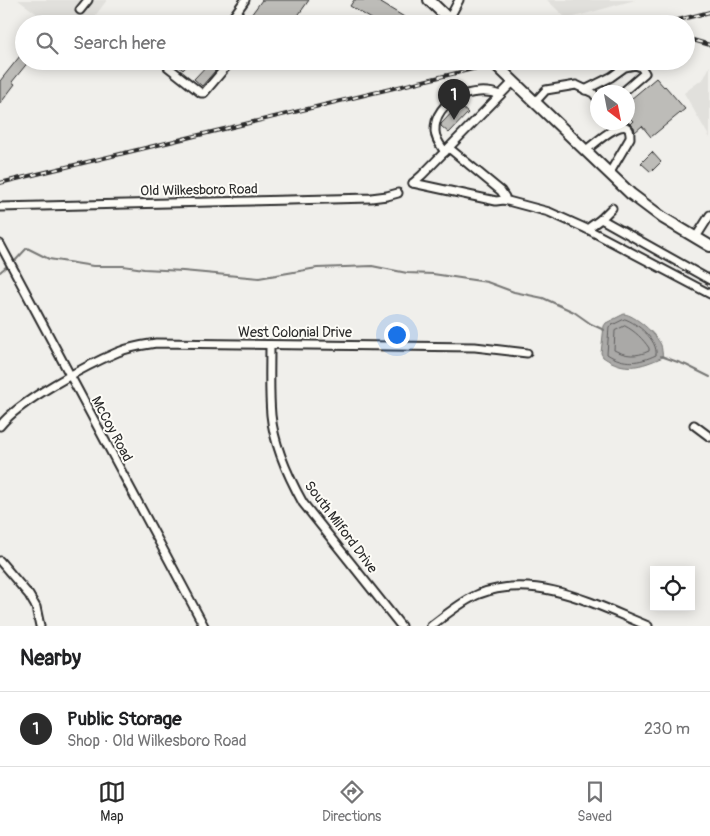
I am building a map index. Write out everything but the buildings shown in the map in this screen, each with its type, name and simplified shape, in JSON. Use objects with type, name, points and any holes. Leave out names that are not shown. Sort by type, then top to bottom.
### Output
[{"type":"highway","points":[[429,0],[445,15]]},
{"type":"highway","points":[[501,70],[631,194],[655,212],[710,246]]},
{"type":"street","points":[[80,10],[88,0]]},
{"type":"street","points":[[234,15],[245,0]]},
{"type":"street","points":[[454,15],[459,0]]},
{"type":"street","points":[[172,70],[201,93],[223,70]]},
{"type":"street","points":[[595,85],[621,70]]},
{"type":"street","points":[[631,85],[645,73],[643,70]]},
{"type":"street","points":[[513,82],[412,183],[496,201],[504,200],[549,212],[587,229],[710,294]]},
{"type":"street","points":[[534,102],[546,90],[576,85],[590,92]]},
{"type":"street","points":[[585,90],[590,88]]},
{"type":"street","points":[[500,95],[484,91],[466,94],[451,101],[441,111],[435,130],[436,137],[447,150],[502,191],[506,197],[504,200]]},
{"type":"street","points":[[585,151],[611,130]]},
{"type":"street","points":[[609,174],[621,156],[631,134],[628,130]]},
{"type":"street","name":"Old Wilkesboro Road","points":[[0,207],[371,198],[398,193]]},
{"type":"street","points":[[587,229],[612,208]]},
{"type":"street","points":[[696,237],[710,215]]},
{"type":"street","points":[[601,219],[710,280]]},
{"type":"street","name":"McCoy Road","points":[[0,244],[204,626]]},
{"type":"street","name":"West Colonial Drive","points":[[0,426],[15,411],[70,377],[119,352],[156,343],[475,346],[527,353]]},
{"type":"street","name":"South Milford Drive","points":[[270,345],[271,416],[284,464],[293,485],[303,503],[402,626]]},
{"type":"street","points":[[694,425],[710,437]]},
{"type":"street","points":[[0,561],[29,595],[36,607],[40,626]]},
{"type":"street","points":[[431,626],[452,610],[479,594],[512,587],[529,587],[571,595],[648,626]]},
{"type":"shaded area","points":[[18,0],[107,0],[96,15],[39,15]]},
{"type":"shaded area","points":[[547,0],[635,0],[581,15],[563,15]]},
{"type":"shaded area","points":[[710,66],[710,138],[684,93],[704,78]]},
{"type":"water","points":[[624,314],[639,321],[655,336],[661,345],[663,357],[640,365],[626,366],[618,365],[603,357],[601,353],[604,326],[606,323]]},
{"type":"waterway","points":[[14,262],[27,248],[49,259],[93,266],[123,266],[259,278],[317,268],[372,266],[407,273],[433,274],[487,282],[514,292],[543,298],[574,312],[591,324],[604,330]]},
{"type":"waterway","points":[[0,272],[7,266]]},
{"type":"waterway","points":[[661,356],[686,365],[710,377]]},
{"type":"railway","points":[[695,16],[710,12]]},
{"type":"railway","points":[[695,41],[710,45]]},
{"type":"railway","points":[[0,183],[469,70]]},
{"type":"place","name":"Public Storage","points":[[454,120]]}]
